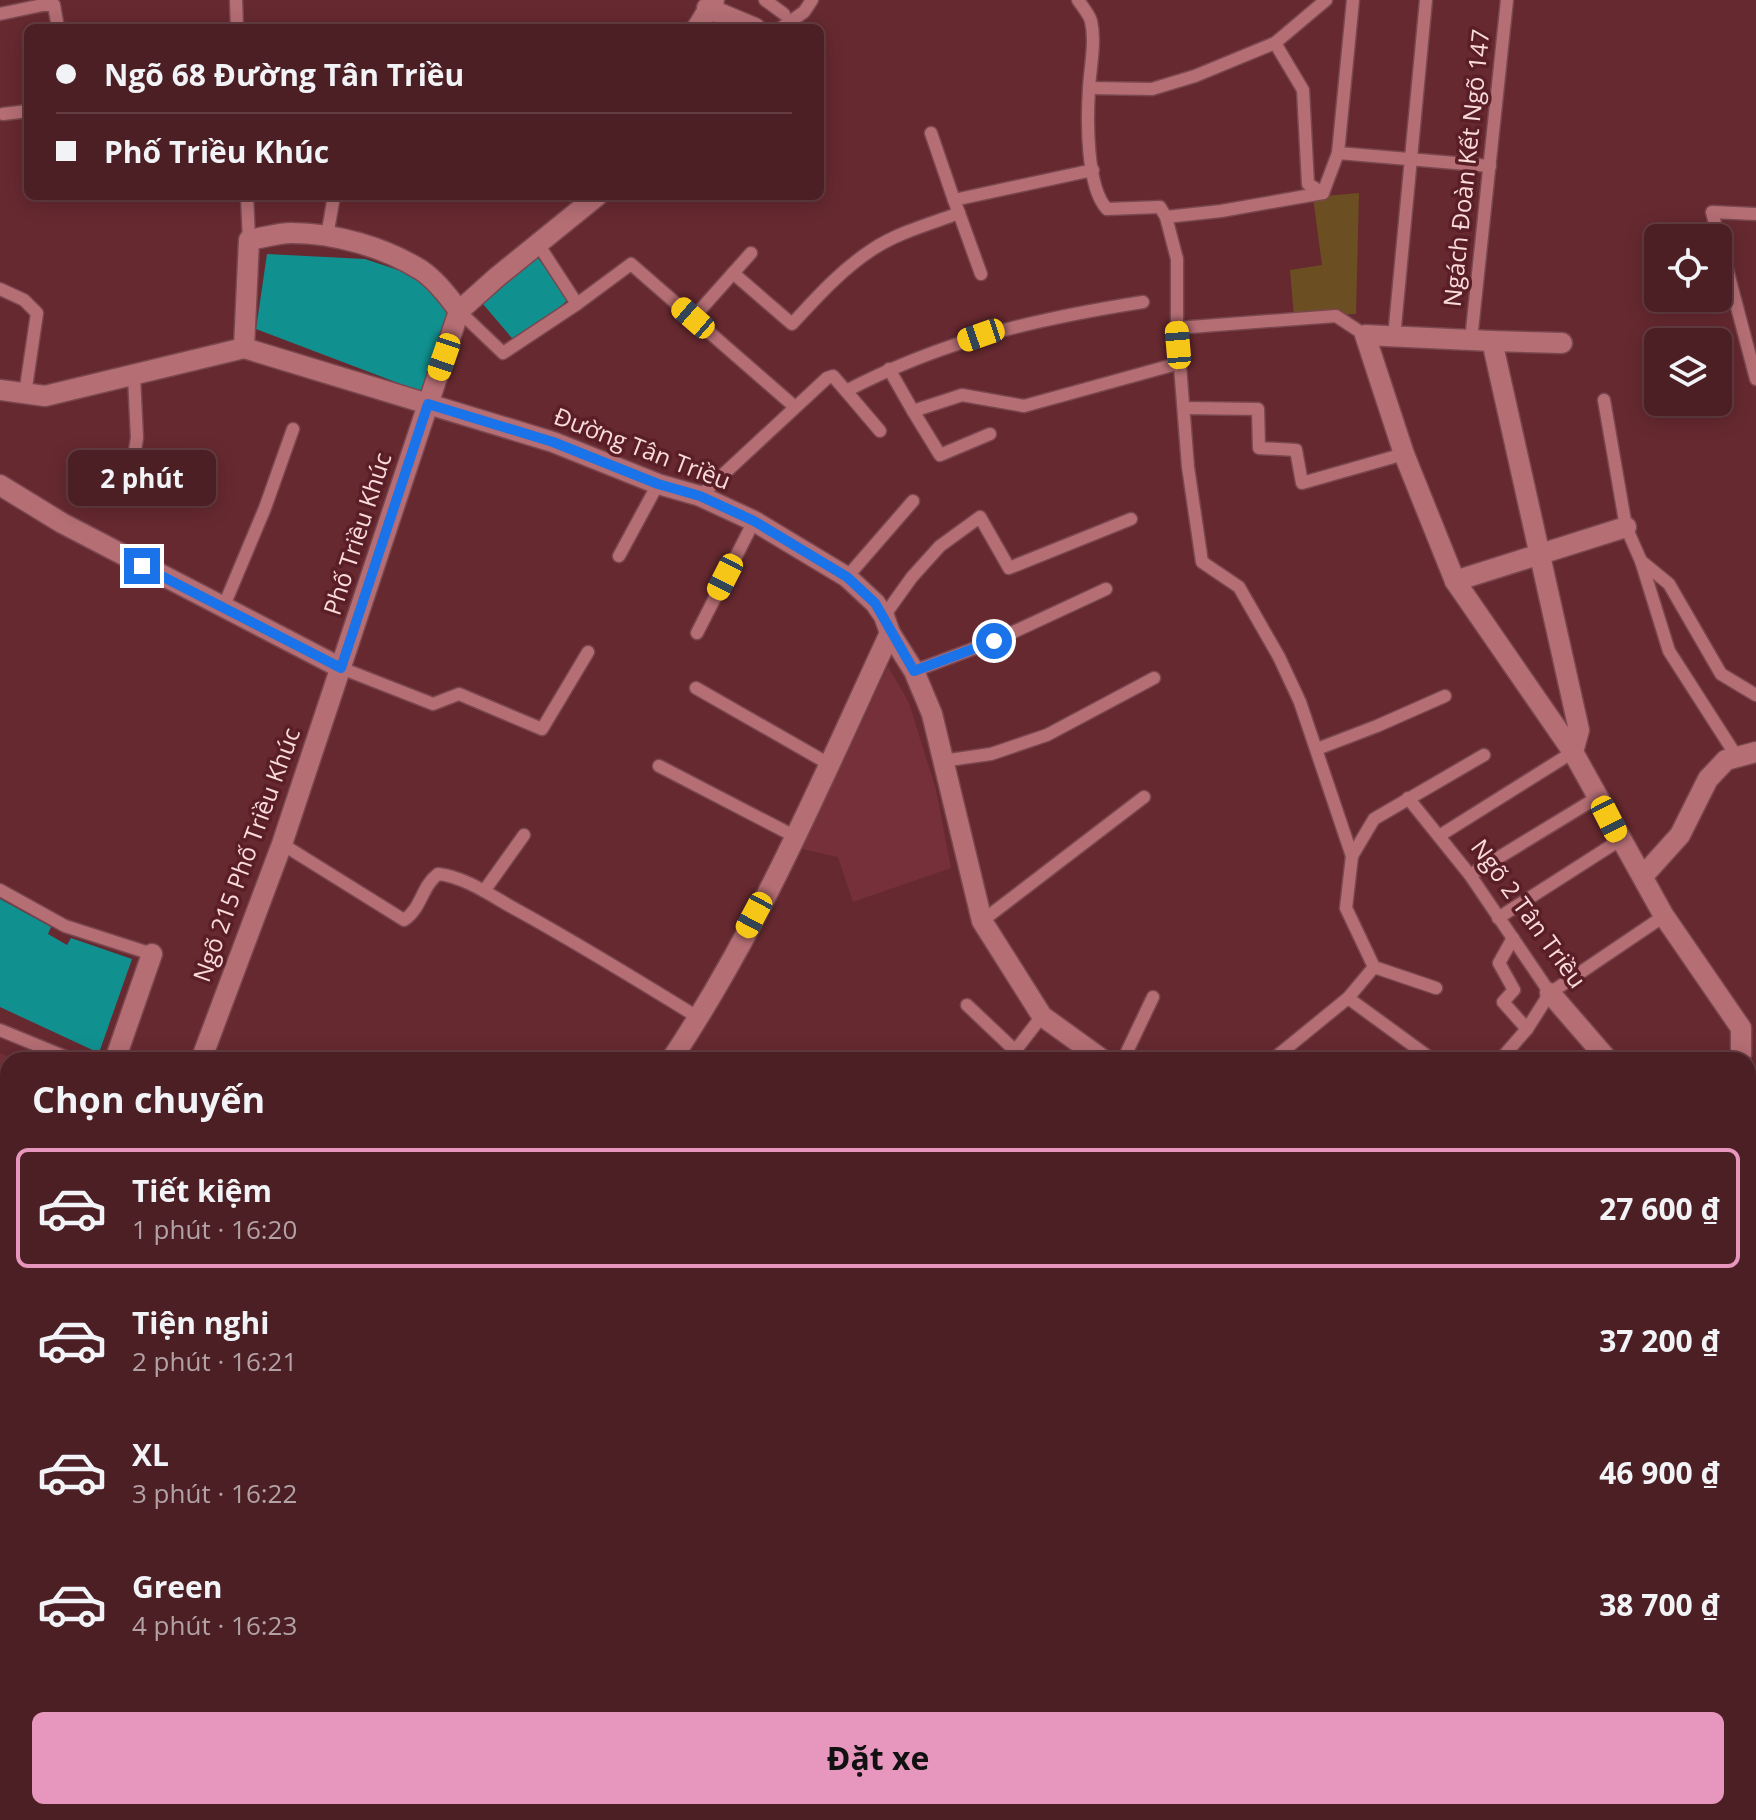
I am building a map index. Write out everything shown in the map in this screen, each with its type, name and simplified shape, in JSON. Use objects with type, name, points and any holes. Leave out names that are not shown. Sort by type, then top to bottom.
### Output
[{"type":"street","points":[[699,24],[710,4],[748,24]]},
{"type":"street","name":"Phố Triều Khúc","points":[[341,668],[459,311],[592,200]]},
{"type":"street","points":[[0,390],[45,396],[244,348],[249,240],[289,233],[327,236],[370,248],[424,272],[459,311]]},
{"type":"street","points":[[1562,343],[1365,335],[1404,454],[1455,581],[1573,752],[1664,916],[1741,1028],[1741,1052]]},
{"type":"street","points":[[1481,340],[1540,556],[1579,730],[1573,752]]},
{"type":"street","name":"Đường Tân Triều","points":[[244,348],[553,442],[658,484],[700,496],[754,521],[847,577],[875,603],[914,671],[932,714],[982,921],[1042,1016],[1092,1052]]},
{"type":"street","points":[[0,485],[62,523],[341,668]]},
{"type":"street","points":[[1455,581],[1626,527]]},
{"type":"street","points":[[676,1052],[699,1018],[796,837],[887,625]]},
{"type":"street","name":"Ngõ 215 Phố Triều Khúc","points":[[204,1052],[282,844],[341,668]]},
{"type":"street","points":[[1643,876],[1680,835],[1708,779],[1726,760],[1746,754]]},
{"type":"street","points":[[118,1052],[152,954]]},
{"type":"street","name":"Ngõ 2 Tân Triều","points":[[1550,993],[1601,1052]]},
{"type":"lane","points":[[236,0],[237,24]]},
{"type":"lane","points":[[765,0],[784,14]]},
{"type":"lane","points":[[787,24],[804,12],[812,0]]},
{"type":"lane","points":[[1078,0],[1091,20],[1093,51],[1088,130],[1093,170],[1102,202],[1107,209],[1160,207],[1166,217],[1178,268],[1177,328],[1197,540],[1202,562],[1213,572],[1236,583],[1279,657],[1300,702],[1352,856]]},
{"type":"lane","points":[[1089,88],[1152,89],[1195,76],[1275,43],[1326,0]]},
{"type":"lane","points":[[1323,193],[1338,153],[1353,0]]},
{"type":"lane","points":[[1394,337],[1426,0]]},
{"type":"lane","name":"Ngách Đoàn Kết Ngõ 147","points":[[1481,340],[1490,166],[1507,0]]},
{"type":"lane","points":[[0,14],[43,3],[54,5],[57,24]]},
{"type":"lane","points":[[1275,43],[1303,90],[1308,184],[1323,193]]},
{"type":"lane","points":[[3,114],[24,111]]},
{"type":"lane","points":[[931,133],[981,274]]},
{"type":"lane","points":[[1338,153],[1490,166]]},
{"type":"lane","points":[[954,200],[1093,170]]},
{"type":"lane","points":[[1166,217],[1323,193]]},
{"type":"lane","points":[[247,200],[249,240]]},
{"type":"lane","points":[[327,236],[333,200]]},
{"type":"lane","points":[[1756,214],[1712,212],[1756,379]]},
{"type":"lane","points":[[733,273],[792,324],[837,276],[873,249],[898,235],[959,213]]},
{"type":"lane","points":[[538,244],[577,304]]},
{"type":"lane","points":[[693,318],[751,253]]},
{"type":"lane","points":[[459,311],[503,353],[631,264],[795,407]]},
{"type":"lane","points":[[0,289],[24,300],[37,313],[25,394]]},
{"type":"lane","points":[[846,391],[889,369],[981,335],[1016,325],[1143,302]]},
{"type":"lane","points":[[1177,328],[1336,316],[1365,335]]},
{"type":"lane","points":[[913,411],[962,395],[1024,406],[1180,363]]},
{"type":"lane","points":[[889,369],[940,455],[990,434]]},
{"type":"lane","points":[[134,376],[137,414],[134,456]]},
{"type":"lane","points":[[700,496],[822,382],[833,376],[880,431]]},
{"type":"lane","points":[[1604,400],[1626,527],[1641,561],[1669,651],[1746,754]]},
{"type":"lane","points":[[1184,408],[1258,409],[1259,448],[1296,450],[1302,483],[1404,454]]},
{"type":"lane","points":[[223,608],[265,508],[293,429]]},
{"type":"lane","points":[[619,556],[658,484]]},
{"type":"lane","points":[[847,577],[913,501]]},
{"type":"lane","points":[[887,625],[912,577],[940,546],[980,517],[1009,568],[1131,519]]},
{"type":"lane","points":[[697,633],[754,521]]},
{"type":"lane","points":[[1641,561],[1669,584],[1721,674],[1756,695]]},
{"type":"lane","points":[[914,671],[994,641],[1106,589]]},
{"type":"lane","points":[[341,668],[433,704],[459,694],[542,729],[588,652]]},
{"type":"lane","points":[[942,761],[991,754],[1047,735],[1154,678]]},
{"type":"lane","points":[[696,688],[829,764]]},
{"type":"lane","points":[[1317,749],[1445,696]]},
{"type":"lane","points":[[1439,836],[1573,752]]},
{"type":"lane","points":[[1436,988],[1374,967],[1346,908],[1352,856],[1374,819],[1484,755]]},
{"type":"lane","points":[[659,766],[796,837]]},
{"type":"lane","points":[[982,921],[1144,797]]},
{"type":"lane","points":[[1470,875],[1598,797]]},
{"type":"lane","name":"Ngõ 2 Tân Triều","points":[[1408,798],[1470,875],[1550,993]]},
{"type":"lane","points":[[484,891],[524,835]]},
{"type":"lane","points":[[1498,918],[1620,840]]},
{"type":"lane","points":[[282,844],[404,920],[419,906],[426,885],[438,874],[448,875],[484,891],[592,952],[699,1018]]},
{"type":"lane","points":[[0,890],[65,926],[152,954]]},
{"type":"lane","points":[[1507,1052],[1527,1029],[1550,993],[1664,916]]},
{"type":"lane","points":[[1513,938],[1499,963],[1514,990],[1503,1002],[1527,1029]]},
{"type":"lane","points":[[1282,1052],[1348,998],[1374,967]]},
{"type":"lane","points":[[1127,1052],[1153,997]]},
{"type":"lane","points":[[1348,998],[1422,1052]]},
{"type":"lane","points":[[967,1005],[1008,1052]]},
{"type":"lane","points":[[1014,1052],[1042,1016]]},
{"type":"lane","points":[[0,1030],[54,1052]]},
{"type":"shaded area","points":[[1359,193],[1356,314],[1294,317],[1290,270],[1322,265],[1313,197]]},
{"type":"shaded area","points":[[888,666],[909,703],[936,790],[951,868],[853,902],[838,857],[802,849]]},
{"type":"water","points":[[267,254],[365,259],[413,275],[461,309],[427,394],[256,329]]},
{"type":"water","points":[[537,257],[570,298],[517,344],[483,304]]},
{"type":"water","points":[[0,899],[51,927],[48,934],[67,945],[71,938],[132,959],[99,1052],[0,1007]]},
{"type":"route","points":[[142,566],[341,668],[428,404],[553,442],[658,484],[700,496],[754,521],[847,577],[875,603],[914,671],[994,641]]}]
